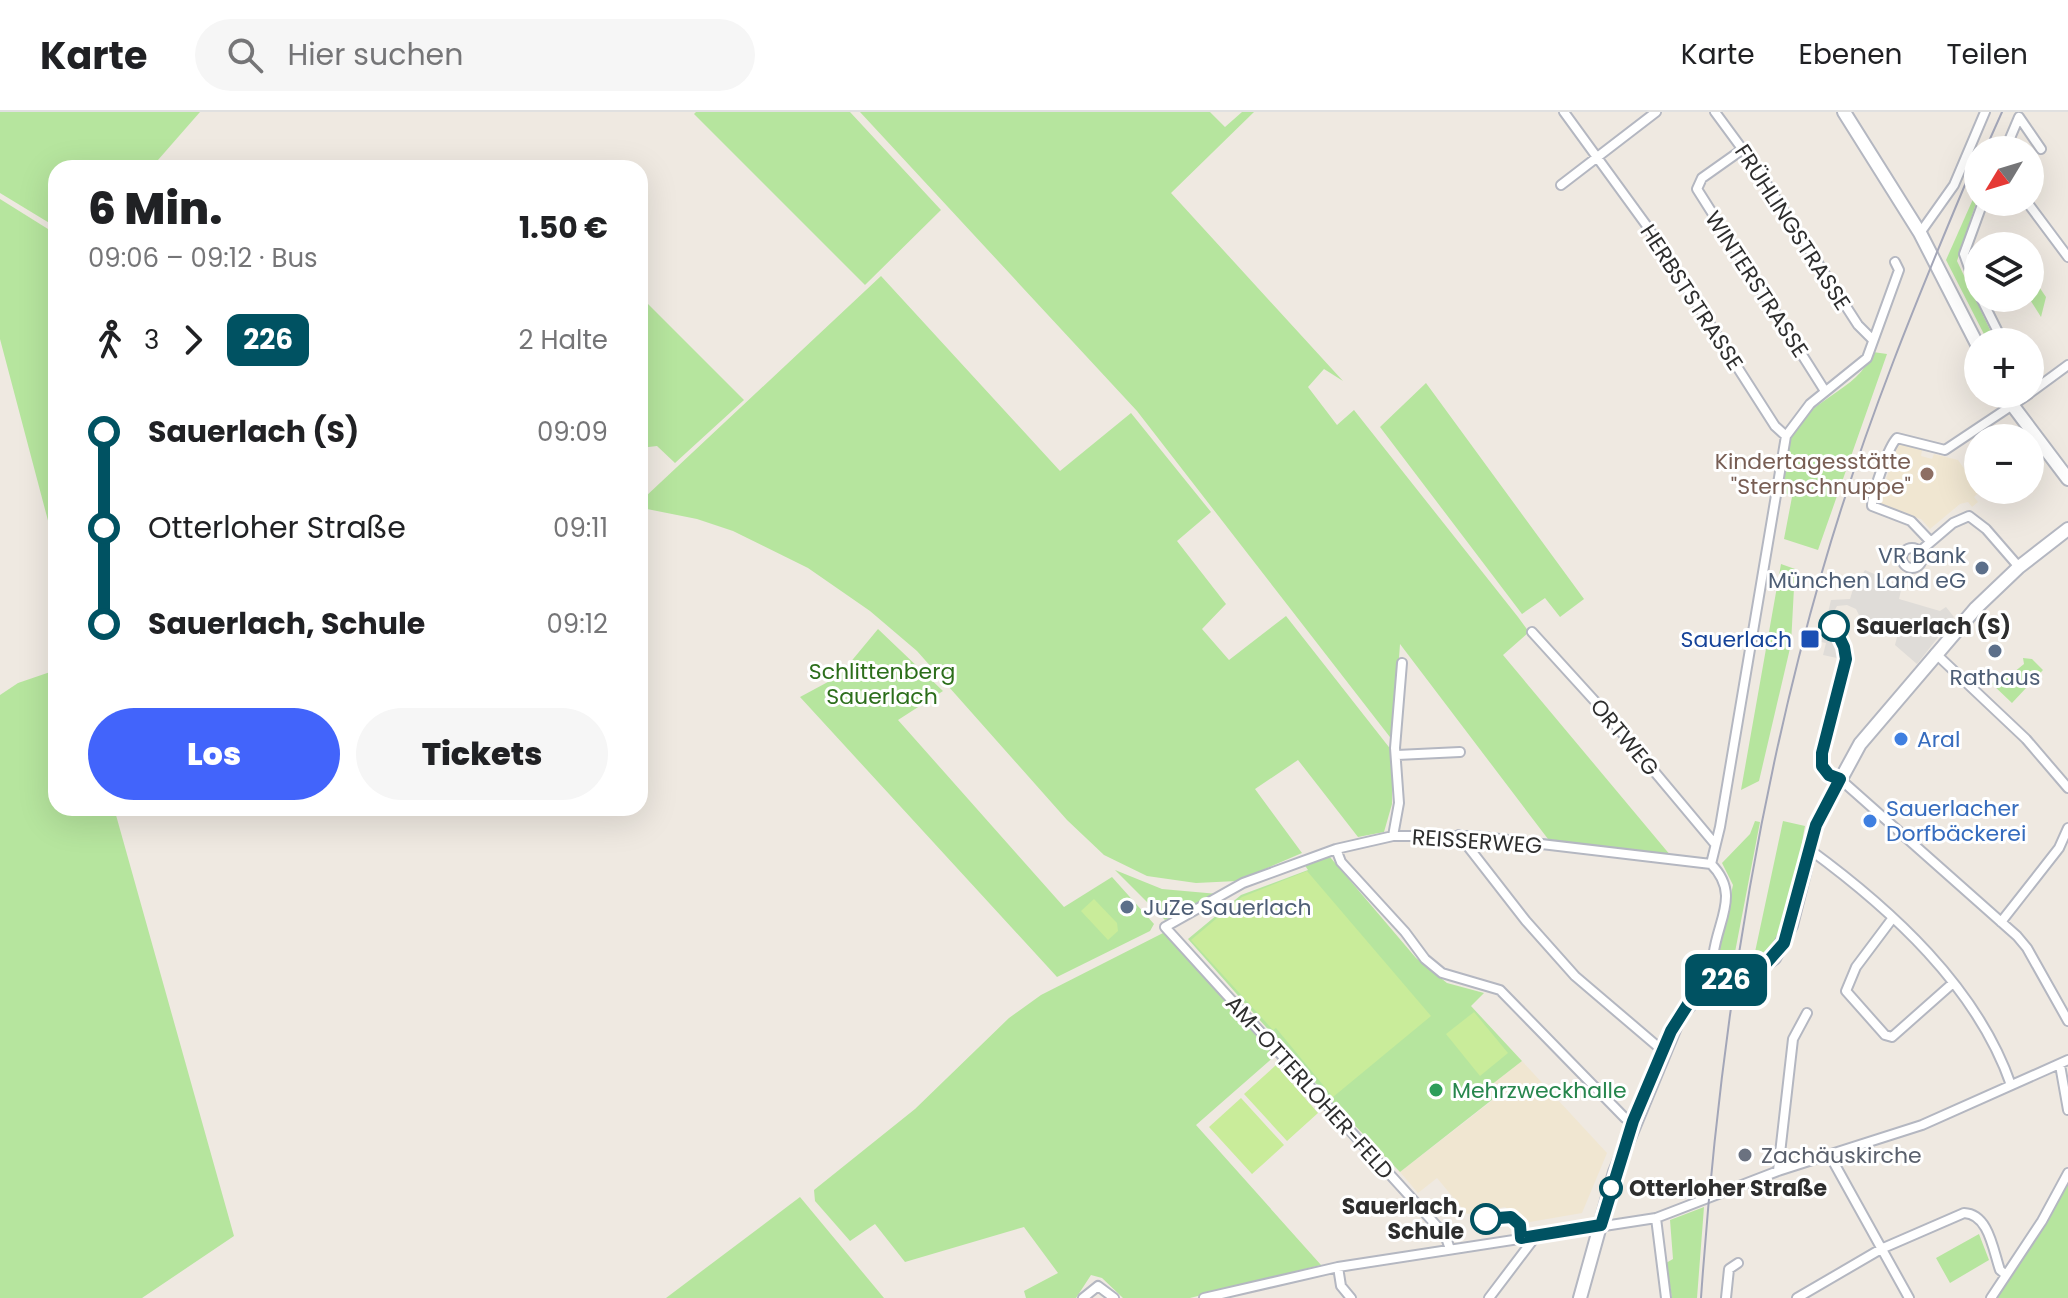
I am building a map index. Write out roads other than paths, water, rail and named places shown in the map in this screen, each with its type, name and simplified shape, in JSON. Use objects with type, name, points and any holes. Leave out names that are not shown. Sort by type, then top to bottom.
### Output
[{"type":"main road","points":[[1844,112],[1920,233],[1969,328]]},
{"type":"main road","points":[[2014,408],[2068,479]]},
{"type":"main road","points":[[1580,1298],[1633,1121],[1663,1051],[1690,1001],[1716,984],[1761,969],[1779,950],[1791,925],[1816,825],[1860,744],[1935,653],[2019,567],[2068,529]]},
{"type":"street","name":"HERBSTSTRASSE","points":[[1564,112],[1599,156],[1694,297],[1775,426],[1786,436]]},
{"type":"street","points":[[1561,185],[1656,112]]},
{"type":"street","name":"FRÜHLINGSTRASSE","points":[[1715,112],[1743,149],[1858,325],[1873,340]]},
{"type":"street","points":[[1920,233],[1954,185],[1985,112]]},
{"type":"street","points":[[2011,136],[2019,117],[2032,136]]},
{"type":"street","name":"WINTERSTRASSE","points":[[1743,149],[1702,178],[1697,189],[1825,391]]},
{"type":"street","points":[[2037,216],[2068,257]]},
{"type":"street","points":[[1716,984],[1714,946],[1729,891],[1721,874],[1711,864],[1786,436],[1802,412],[1825,391],[1860,368],[1899,270],[1895,262]]},
{"type":"street","points":[[2044,384],[2068,365]]},
{"type":"street","points":[[1930,541],[1911,521],[1872,506],[1875,486],[1881,478],[1891,444],[1897,438],[1945,450],[1996,408]]},
{"type":"street","points":[[1919,552],[1960,518],[1971,516],[2019,567]]},
{"type":"street","name":"ORTWEG","points":[[1532,632],[1602,709],[1715,844]]},
{"type":"street","points":[[1935,653],[2026,739],[2068,788]]},
{"type":"street","points":[[1393,836],[1399,803],[1397,755],[1402,663]]},
{"type":"street","points":[[1397,755],[1460,752]]},
{"type":"street","points":[[1840,779],[2027,948],[2068,1021]]},
{"type":"street","points":[[2001,922],[2059,848],[2068,828]]},
{"type":"street","points":[[1459,835],[1526,921],[1575,976],[1663,1051]]},
{"type":"street","name":"REISSERWEG","points":[[1165,927],[1243,883],[1336,849],[1393,836],[1459,835],[1711,864]]},
{"type":"street","points":[[1336,849],[1341,862],[1405,932],[1425,959],[1442,973],[1500,990],[1625,1118],[1633,1121]]},
{"type":"street","points":[[1808,849],[1892,919],[1953,983],[1996,1049],[2011,1085]]},
{"type":"street","points":[[1892,919],[1856,967],[1846,991],[1885,1035],[1892,1037],[1953,983]]},
{"type":"street","name":"AM-OTTERLOHER-FELD","points":[[1165,927],[1440,1229],[1450,1249]]},
{"type":"street","points":[[1778,1171],[1793,1039],[1807,1013]]},
{"type":"street","points":[[1204,1298],[1338,1267],[1656,1218],[1778,1171],[1922,1125],[2064,1063],[2068,1110]]},
{"type":"street","points":[[1829,1154],[1909,1298]]},
{"type":"street","points":[[1991,1298],[2068,1173]]},
{"type":"street","points":[[1797,1298],[1881,1249],[1950,1217],[1973,1213],[1982,1219],[2000,1270],[2006,1275]]},
{"type":"street","points":[[1656,1218],[1666,1298]]},
{"type":"street","points":[[1489,1298],[1536,1236]]},
{"type":"street","points":[[1726,1298],[1729,1269],[1738,1263]]},
{"type":"street","points":[[1338,1267],[1341,1286],[1351,1298]]},
{"type":"street","points":[[1083,1298],[1098,1286],[1114,1298]]},
{"type":"railway","points":[[1991,136],[2002,112]]},
{"type":"railway","points":[[1701,1298],[1718,1115],[1742,932],[1758,841],[1798,661],[1838,519],[1874,413],[1964,188]]},
{"type":"place","name":"Kindertagesstätte \"Sternschnuppe\"","points":[[1927,474]]},
{"type":"place","name":"VR Bank München Land eG","points":[[1982,568]]},
{"type":"place","name":"Sauerlach (S)","points":[[1834,626]]},
{"type":"place","name":"Sauerlach","points":[[1810,639]]},
{"type":"place","name":"Rathaus","points":[[1995,651]]},
{"type":"place","name":"Aral","points":[[1901,739]]},
{"type":"place","name":"Sauerlacher Dorfbäckerei","points":[[1870,821]]},
{"type":"place","name":"JuZe Sauerlach","points":[[1127,907]]},
{"type":"place","name":"Mehrzweckhalle","points":[[1436,1090]]},
{"type":"place","name":"Zachäuskirche","points":[[1745,1155]]},
{"type":"place","name":"Otterloher Straße","points":[[1611,1188]]},
{"type":"place","name":"Sauerlach, Schule","points":[[1486,1219]]},
{"type":"park label","name":"Schlittenberg Sauerlach","points":[[882,684]]}]
